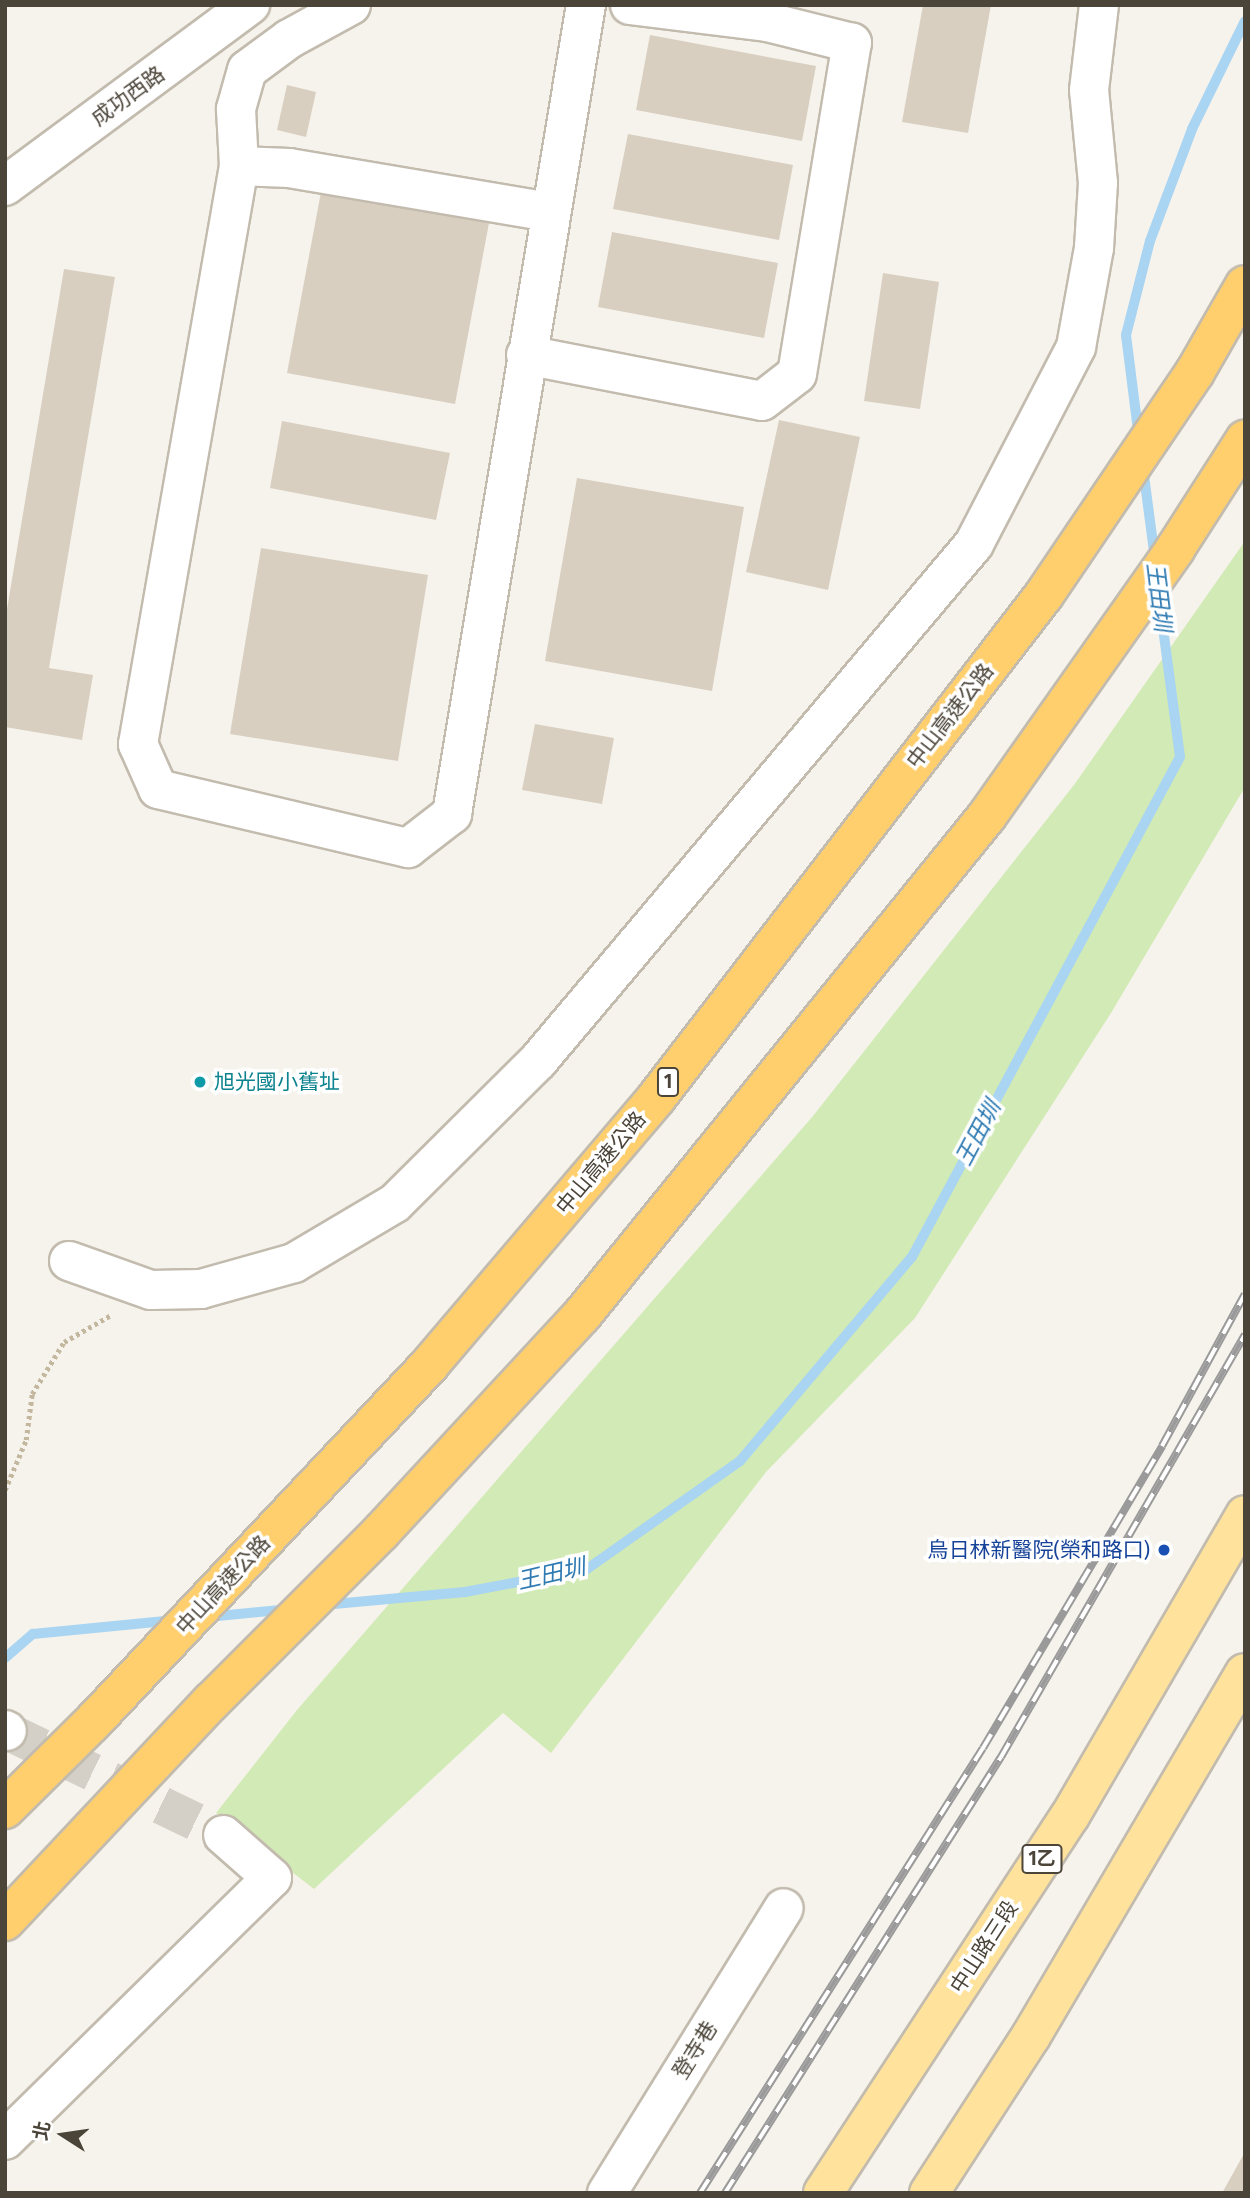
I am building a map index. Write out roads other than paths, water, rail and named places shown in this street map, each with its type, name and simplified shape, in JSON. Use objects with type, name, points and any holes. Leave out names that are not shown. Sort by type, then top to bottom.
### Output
[{"type":"highway","name":"中山高速公路","points":[[5,1809],[92,1723],[430,1364],[657,1097],[1044,595],[1195,372],[1245,285]]},
{"type":"highway","points":[[5,1921],[211,1702],[382,1532],[582,1315],[986,816],[1175,549],[1245,440]]},
{"type":"main road","name":"中山路三段","points":[[823,2193],[1070,1816],[1245,1515]]},
{"type":"main road","points":[[929,2193],[1031,2036],[1245,1673]]},
{"type":"street","name":"成功西路","points":[[5,186],[250,5]]},
{"type":"street","points":[[351,5],[289,39],[247,71],[236,109],[239,166],[138,744],[158,789],[408,848],[452,814],[549,212],[586,5]]},
{"type":"street","points":[[526,355],[762,401],[796,374],[852,43],[768,22],[630,5]]},
{"type":"street","points":[[69,1261],[151,1290],[201,1289],[294,1262],[395,1203],[538,1061],[974,544],[1076,347],[1094,248],[1098,183],[1089,90],[1099,5]]},
{"type":"street","points":[[239,166],[289,168],[549,212]]},
{"type":"street","points":[[5,2140],[272,1878],[223,1835]]},
{"type":"street","name":"登寺巷","points":[[607,2193],[784,1908]]},
{"type":"waterway","name":"王田圳","points":[[1139,438],[1126,335],[1150,241],[1192,129],[1245,21]]},
{"type":"waterway","name":"王田圳","points":[[1143,468],[1155,559]]},
{"type":"waterway","name":"王田圳","points":[[323,1605],[465,1592],[587,1569],[740,1461],[912,1257],[1180,757],[1158,589]]},
{"type":"waterway","name":"王田圳","points":[[208,1617],[290,1609]]},
{"type":"waterway","name":"王田圳","points":[[5,1658],[33,1634],[175,1620]]},
{"type":"tunnel","points":[[7,1731],[223,1835]]},
{"type":"railway","points":[[700,2193],[983,1748],[1162,1446],[1245,1294]]},
{"type":"railway","points":[[725,2193],[1001,1757],[1245,1334]]},
{"type":"place","name":"旭光國小舊址","points":[[200,1082]]},
{"type":"place","name":"烏日林新醫院(榮和路口)","points":[[1164,1550]]}]
